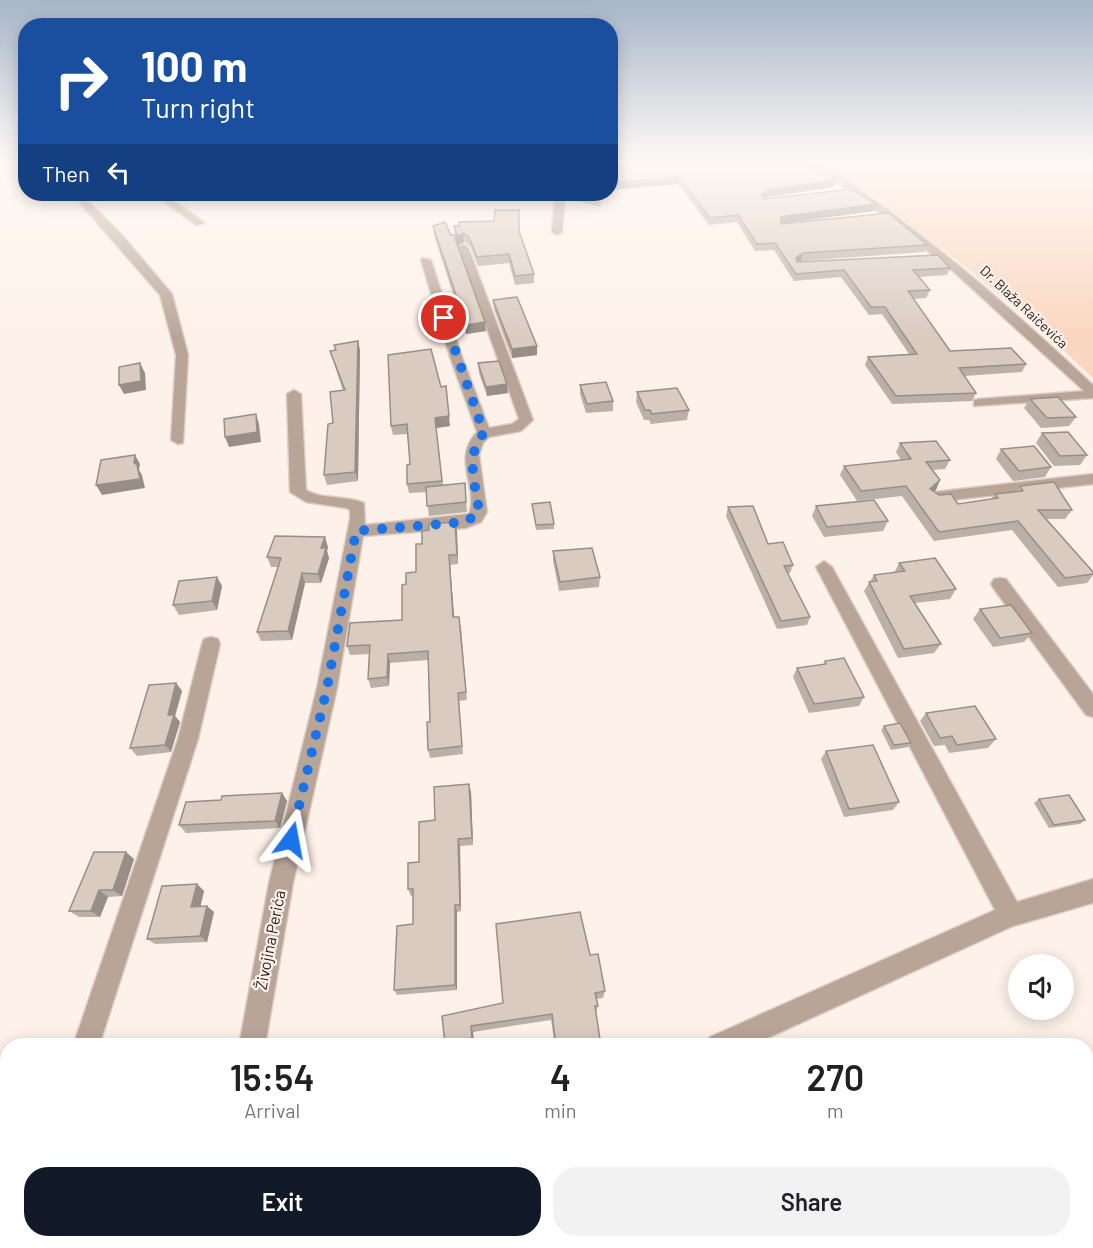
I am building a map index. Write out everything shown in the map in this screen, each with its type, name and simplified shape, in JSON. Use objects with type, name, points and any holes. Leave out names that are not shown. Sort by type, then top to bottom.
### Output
[{"type":"street","points":[[103,221],[166,294],[182,355],[178,440]]},
{"type":"street","points":[[557,232],[558,221]]},
{"type":"street","name":"Dr. Blaža Raičevića","points":[[898,221],[986,292],[1093,393]]},
{"type":"street","points":[[294,394],[298,492],[311,498],[351,503],[358,507],[357,525],[466,522],[475,518],[479,512],[472,456],[476,442],[484,433],[516,428],[525,420],[463,247]]},
{"type":"street","points":[[920,258],[943,256]]},
{"type":"street","points":[[426,260],[456,357],[484,433]]},
{"type":"street","points":[[979,403],[1093,393]]},
{"type":"street","points":[[935,497],[1093,479]]},
{"type":"street","name":"Živojina Perića","points":[[253,1038],[281,883],[327,688],[357,525]]},
{"type":"street","points":[[824,567],[1011,915]]},
{"type":"street","points":[[1000,584],[1093,709]]},
{"type":"street","points":[[89,1038],[188,739],[211,644]]},
{"type":"street","points":[[737,1038],[1011,915],[1093,891]]},
{"type":"shaded area","points":[[905,221],[1093,221],[1093,378],[1062,348],[963,265]]},
{"type":"building","points":[[519,221],[519,231],[534,274],[515,276],[509,254],[477,257],[469,237],[463,233],[455,238],[485,322],[466,325],[433,226],[445,222],[451,235],[457,235],[454,226],[459,226],[459,222]]},
{"type":"building","points":[[742,221],[781,221],[781,224],[808,221],[899,221],[927,245],[803,253],[796,258],[797,262],[938,255],[950,268],[913,270],[930,290],[908,291],[950,351],[1011,348],[1026,364],[959,368],[976,393],[896,396],[868,357],[917,354],[885,307],[871,307],[844,270],[796,274],[775,243],[757,244]]},
{"type":"building","points":[[517,297],[537,346],[512,349],[493,300]]},
{"type":"building","points":[[358,341],[355,472],[324,475],[328,424],[333,423],[330,392],[345,390],[330,351],[336,350],[334,345]]},
{"type":"building","points":[[431,349],[441,387],[446,386],[449,416],[435,418],[442,481],[407,484],[407,465],[410,464],[407,424],[391,426],[388,355]]},
{"type":"building","points":[[499,361],[507,384],[486,387],[478,363]]},
{"type":"building","points":[[140,363],[141,381],[119,385],[119,367]]},
{"type":"building","points":[[606,382],[613,401],[587,404],[580,385]]},
{"type":"building","points":[[677,388],[689,410],[652,414],[650,410],[645,410],[637,392]]},
{"type":"building","points":[[1058,397],[1076,417],[1047,418],[1030,399]]},
{"type":"building","points":[[256,414],[257,432],[225,437],[224,419]]},
{"type":"building","points":[[1068,432],[1087,455],[1060,456],[1042,433]]},
{"type":"building","points":[[936,441],[950,460],[926,462],[940,480],[930,489],[939,495],[951,494],[958,504],[998,498],[995,494],[1023,491],[1020,486],[1054,482],[1072,510],[1038,510],[1093,574],[1065,578],[1018,521],[939,532],[906,486],[861,491],[844,466],[911,459],[900,443]]},
{"type":"building","points":[[1034,446],[1051,467],[1019,471],[1001,449]]},
{"type":"building","points":[[135,455],[134,463],[137,465],[140,479],[96,485],[101,460]]},
{"type":"building","points":[[465,483],[466,502],[427,506],[426,487]]},
{"type":"building","points":[[874,500],[888,521],[827,527],[816,506]]},
{"type":"building","points":[[550,502],[554,524],[536,525],[532,504]]},
{"type":"building","points":[[753,506],[768,544],[783,542],[793,565],[784,566],[810,617],[781,621],[728,507]]},
{"type":"building","points":[[455,522],[457,555],[449,555],[453,617],[459,617],[466,692],[458,693],[462,746],[428,750],[427,722],[430,722],[428,651],[388,654],[387,677],[368,679],[370,645],[347,646],[350,623],[402,620],[402,585],[406,584],[406,573],[416,572],[416,544],[422,544],[422,531],[429,530],[429,524]]},
{"type":"building","points":[[275,536],[325,537],[321,548],[326,548],[318,574],[302,573],[288,631],[257,632],[281,558],[267,557]]},
{"type":"building","points":[[592,548],[600,577],[560,582],[553,551]]},
{"type":"building","points":[[935,558],[956,589],[910,596],[941,644],[904,649],[869,582],[877,581],[874,575],[905,571],[899,563]]},
{"type":"building","points":[[217,577],[212,601],[173,605],[179,581]]},
{"type":"building","points":[[1011,605],[1032,633],[1000,638],[980,609]]},
{"type":"building","points":[[844,658],[864,697],[814,704],[797,668],[826,664],[825,661]]},
{"type":"building","points":[[176,683],[168,715],[174,715],[165,745],[130,748],[149,685]]},
{"type":"building","points":[[975,706],[996,739],[957,745],[952,736],[940,738],[926,713]]},
{"type":"building","points":[[900,723],[911,743],[894,745],[884,726]]},
{"type":"building","points":[[873,745],[899,802],[849,809],[826,751]]},
{"type":"building","points":[[469,784],[472,838],[458,839],[460,905],[455,905],[455,985],[394,990],[397,926],[413,924],[413,889],[408,889],[408,863],[419,862],[419,822],[435,820],[434,787]]},
{"type":"building","points":[[282,793],[275,821],[179,825],[186,802],[221,800],[222,796]]},
{"type":"building","points":[[1069,795],[1085,820],[1054,825],[1039,799]]},
{"type":"building","points":[[94,852],[126,852],[113,890],[99,890],[91,911],[69,911]]},
{"type":"building","points":[[197,884],[191,907],[207,906],[200,936],[147,939],[162,886]]},
{"type":"building","points":[[580,912],[590,955],[598,954],[605,991],[595,993],[600,1038],[555,1038],[552,1014],[471,1026],[472,1038],[444,1038],[442,1016],[503,1003],[496,924]]},
{"type":"route","points":[[291,840],[327,688],[356,531],[466,522],[475,518],[479,512],[472,456],[476,442],[484,433],[444,318]]}]
